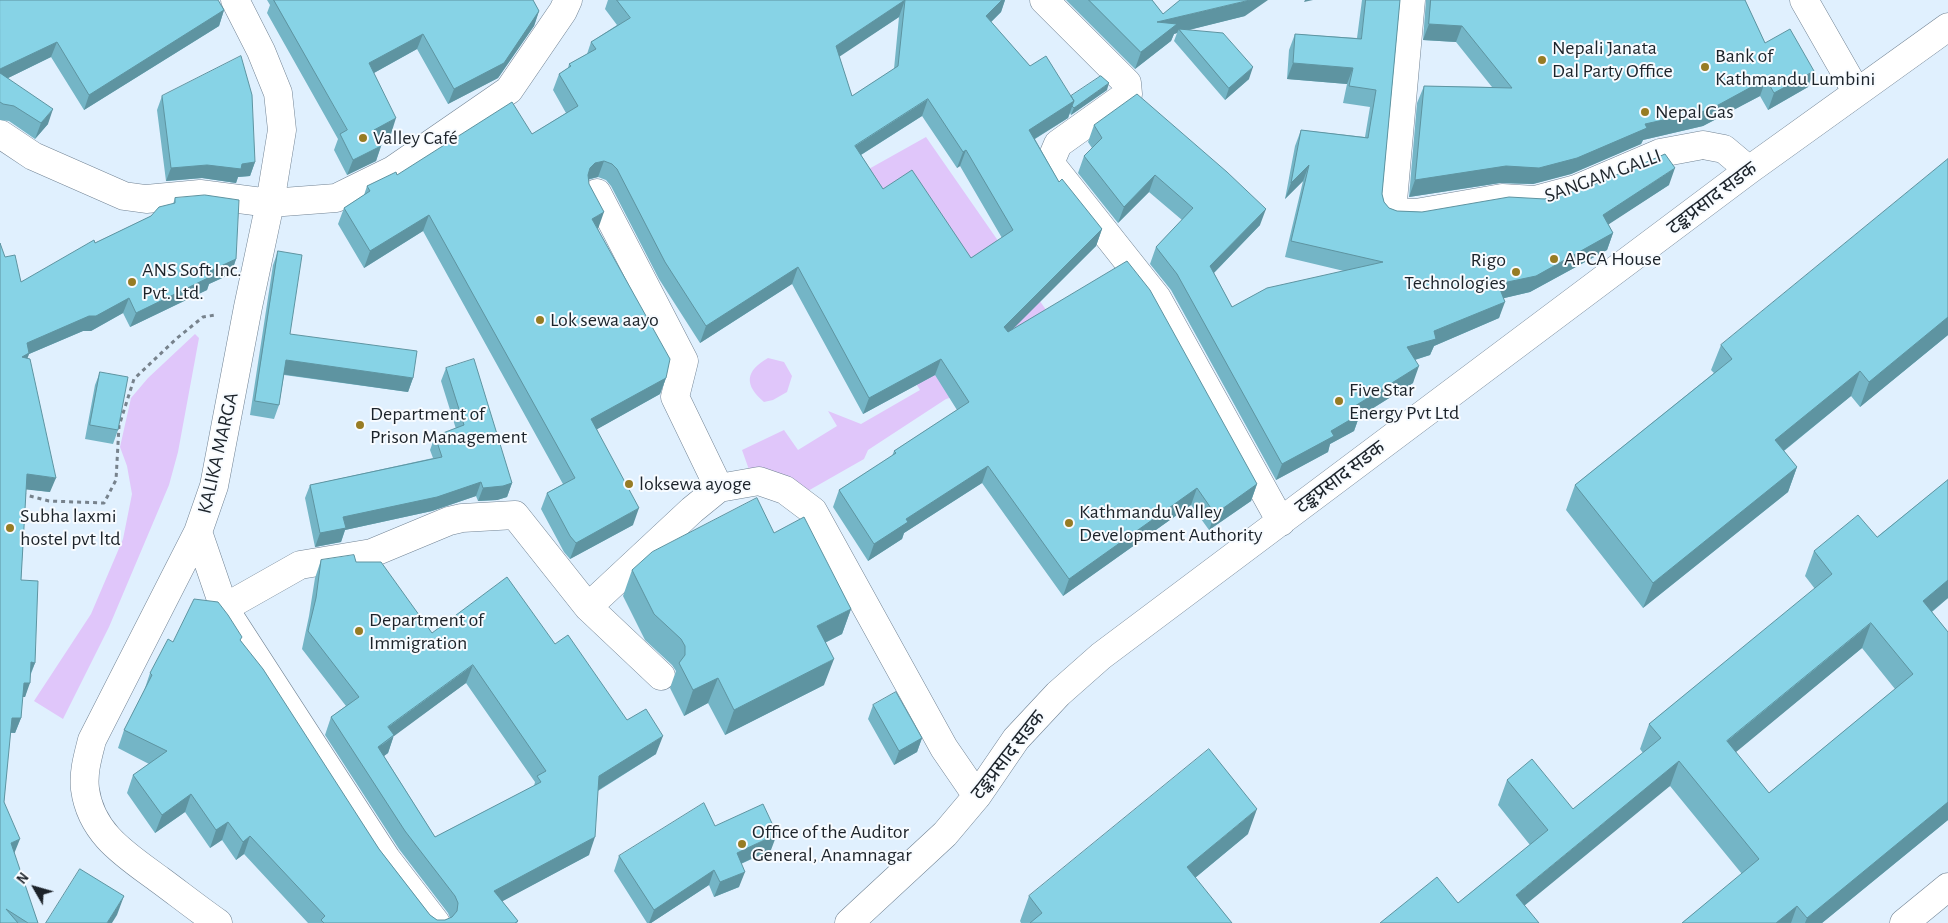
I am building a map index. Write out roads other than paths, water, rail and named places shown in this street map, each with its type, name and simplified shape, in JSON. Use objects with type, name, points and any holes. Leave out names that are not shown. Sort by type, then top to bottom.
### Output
[{"type":"street","name":"KALIKA MARGA","points":[[218,923],[117,848],[100,828],[90,809],[85,788],[86,765],[92,740],[198,532],[214,486],[270,203],[282,130],[278,93],[261,51],[235,0]]},
{"type":"street","points":[[0,134],[33,156],[124,196],[146,199],[200,194],[270,203],[336,198],[393,170],[509,90],[563,11],[568,0]]},
{"type":"street","points":[[1044,0],[1126,83],[1128,94],[1058,144],[1050,164],[1157,298],[1281,522]]},
{"type":"street","name":"SANGAM GALLI","points":[[1411,0],[1392,212],[1416,213],[1502,198],[1536,200],[1576,189],[1660,154],[1703,145],[1724,149],[1749,170]]},
{"type":"street","points":[[1804,0],[1856,92]]},
{"type":"street","name":"टङ्कप्रसाद सडक","points":[[849,923],[945,834],[977,796],[1016,739],[1058,694],[1101,656],[1749,170],[1948,27]]},
{"type":"street","points":[[597,193],[684,361],[675,397],[719,488]]},
{"type":"street","points":[[588,607],[692,510],[719,488],[759,481],[785,490],[813,511],[944,748],[977,796]]},
{"type":"street","points":[[224,608],[300,565],[372,552],[449,521],[462,518],[515,515],[588,607],[660,676]]},
{"type":"street","points":[[198,532],[224,608],[386,858],[436,923]]},
{"type":"street","points":[[1904,923],[1948,887]]},
{"type":"place","name":"Nepali Janata Dal Party Office","points":[[1542,60]]},
{"type":"place","name":"Bank of Kathmandu Lumbini","points":[[1705,67]]},
{"type":"place","name":"Nepal Gas","points":[[1645,112]]},
{"type":"place","name":"Valley Café","points":[[363,138]]},
{"type":"place","name":"APCA House","points":[[1554,259]]},
{"type":"place","name":"Rigo Technologies","points":[[1516,272]]},
{"type":"place","name":"ANS Soft Inc. Pvt. Ltd.","points":[[132,282]]},
{"type":"place","name":"Lok sewa aayo","points":[[540,320]]},
{"type":"place","name":"Five Star Energy Pvt Ltd","points":[[1339,401]]},
{"type":"place","name":"Department of Prison Management","points":[[360,425]]},
{"type":"place","name":"loksewa ayoge","points":[[629,484]]},
{"type":"place","name":"Kathmandu Valley Development Authority","points":[[1069,523]]},
{"type":"place","name":"Subha laxmi hostel pvt ltd","points":[[10,528]]},
{"type":"place","name":"Department of Immigration","points":[[359,631]]},
{"type":"place","name":"Office of the Auditor General, Anamnagar","points":[[742,844]]}]
